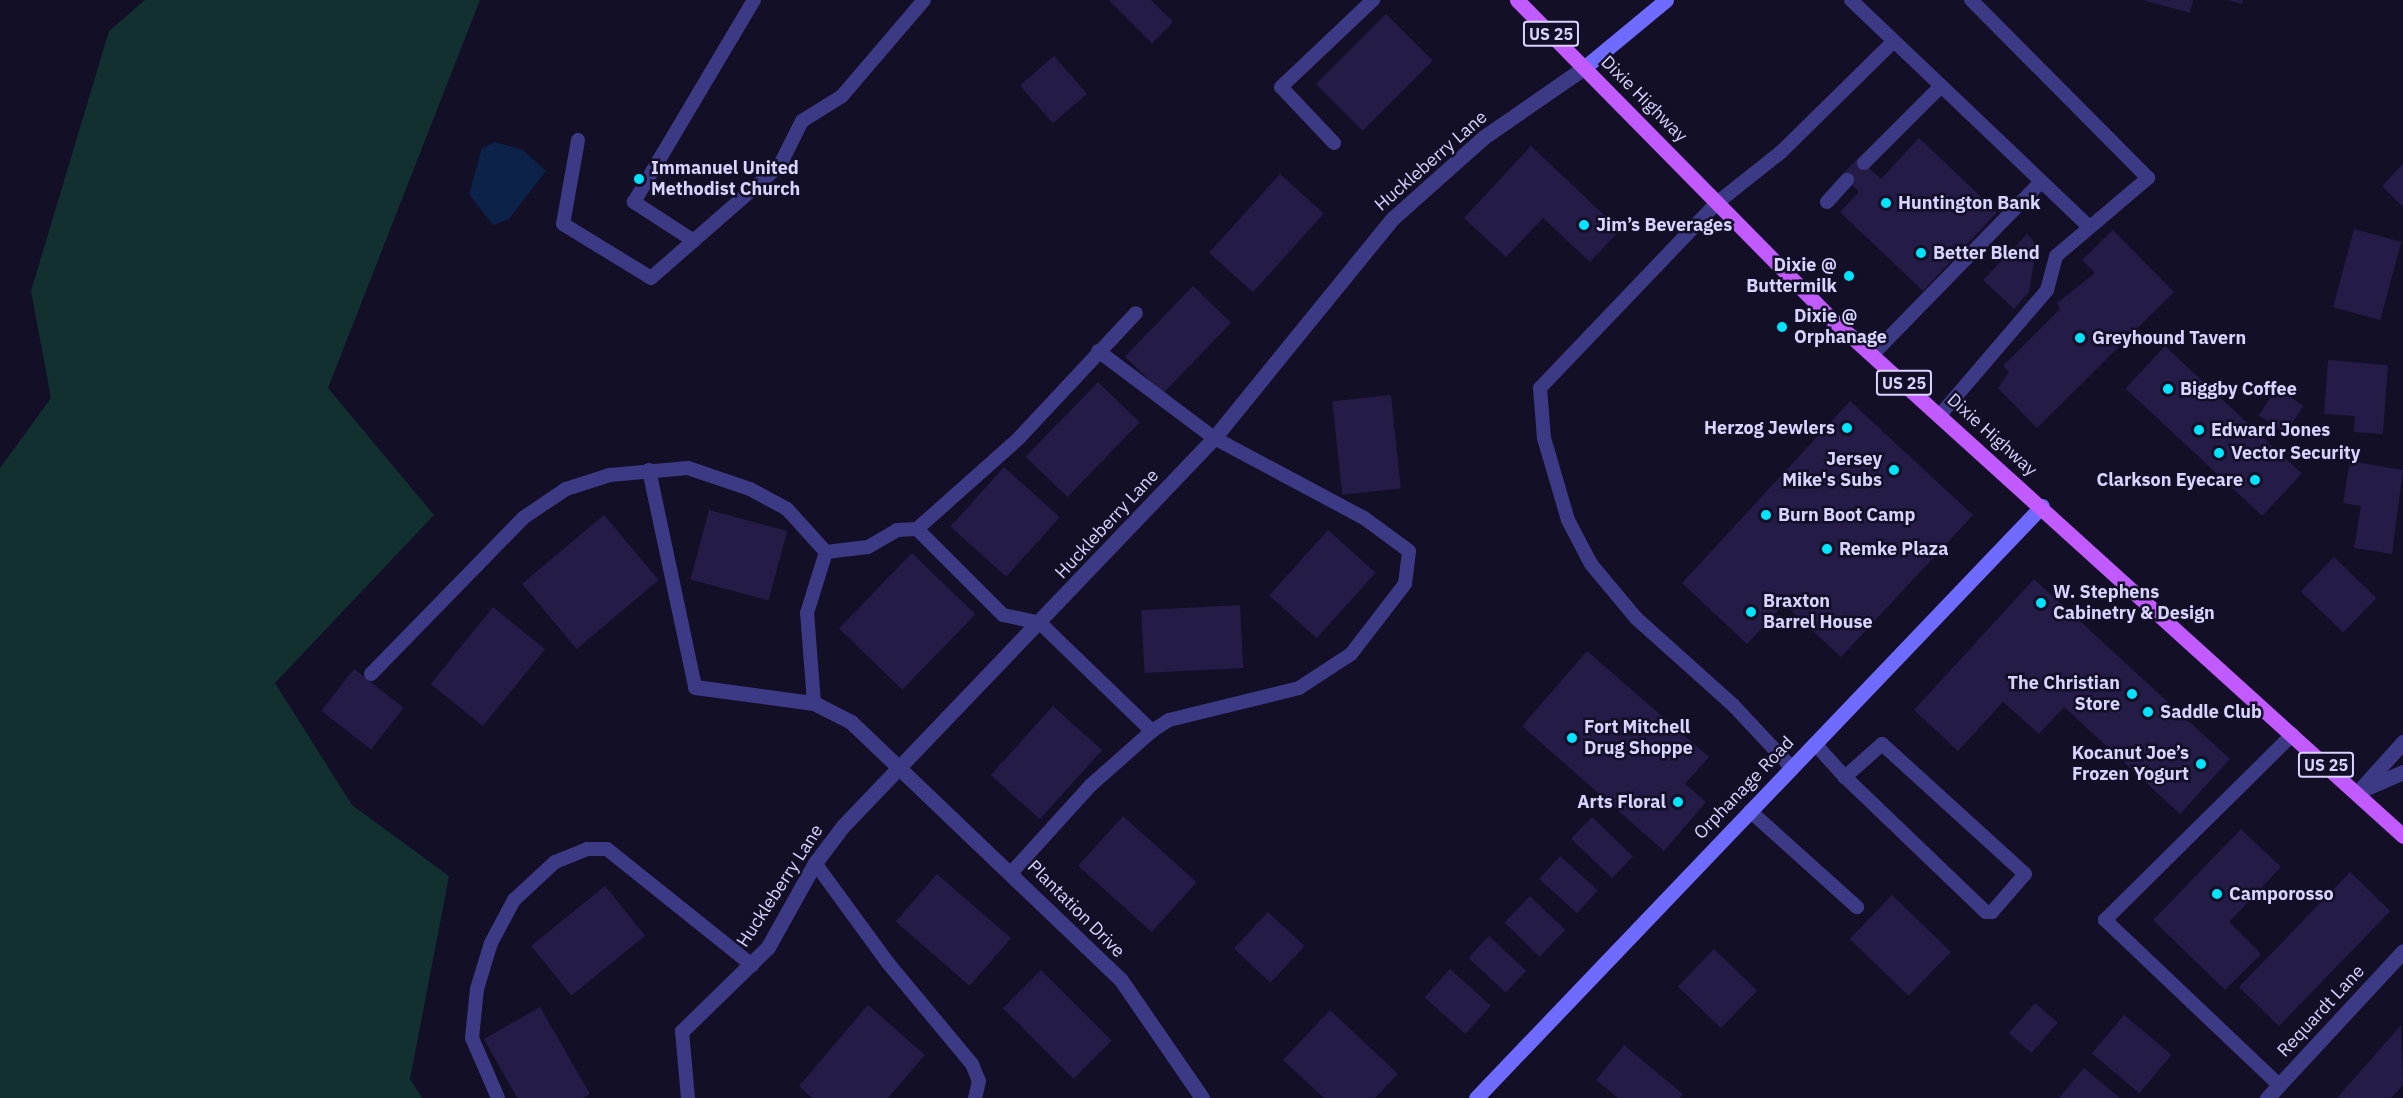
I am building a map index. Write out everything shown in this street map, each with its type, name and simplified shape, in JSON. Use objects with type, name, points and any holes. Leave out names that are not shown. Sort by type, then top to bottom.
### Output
[{"type":"main road","name":"Dixie Highway","points":[[1517,0],[1872,354],[2403,836]]},
{"type":"main road","points":[[1585,67],[1666,0]]},
{"type":"main road","name":"Orphanage Road","points":[[1476,1098],[2042,506]]},
{"type":"street","name":"Huckleberry Lane","points":[[682,1031],[768,947],[814,863],[902,765],[1040,623],[1214,438],[1392,219],[1484,137],[1585,67]]},
{"type":"street","points":[[695,687],[814,702]]},
{"type":"street","name":"Plantation Drive","points":[[814,702],[851,722],[902,765],[1121,980],[1202,1098]]},
{"type":"street","points":[[2357,793],[2403,742]]},
{"type":"street","points":[[2357,793],[2403,772]]},
{"type":"street","name":"Requardt Lane","points":[[2267,1098],[2403,951]]},
{"type":"lane","points":[[694,241],[633,202],[754,0]]},
{"type":"lane","points":[[578,140],[563,224],[651,278],[780,165],[802,121],[842,96],[924,0]]},
{"type":"lane","points":[[1334,143],[1281,87],[1373,0]]},
{"type":"lane","points":[[1851,0],[2087,225]]},
{"type":"lane","points":[[1940,415],[2047,290],[2055,256],[2087,225],[2148,178],[1971,0]]},
{"type":"lane","points":[[1792,768],[1733,705],[1636,618],[1591,564],[1568,520],[1544,438],[1540,388],[1718,202],[1781,152],[1894,41]]},
{"type":"lane","points":[[1864,163],[1941,86]]},
{"type":"lane","points":[[1827,202],[1847,180]]},
{"type":"lane","points":[[1872,354],[2041,182]]},
{"type":"lane","points":[[826,552],[868,547],[897,530],[917,529],[1018,438],[1136,313]]},
{"type":"lane","points":[[1012,872],[1091,785],[1152,731],[1169,720],[1299,688],[1351,654],[1405,584],[1409,551],[1364,518],[1214,438],[1098,351]]},
{"type":"lane","points":[[371,674],[523,518],[566,489],[649,470],[688,468],[750,489],[787,509],[826,552]]},
{"type":"lane","points":[[649,470],[695,687]]},
{"type":"lane","points":[[917,529],[1003,615],[1040,623],[1152,731]]},
{"type":"lane","points":[[814,702],[807,613],[826,552]]},
{"type":"lane","points":[[2279,1085],[2105,920],[2293,734]]},
{"type":"lane","points":[[1815,744],[1845,777],[1992,912],[2025,874],[1882,744],[1845,777]]},
{"type":"lane","points":[[1750,811],[1857,907]]},
{"type":"lane","points":[[498,1098],[472,1038],[477,989],[491,943],[514,900],[555,862],[587,849],[606,849],[752,965]]},
{"type":"lane","points":[[814,863],[888,963],[972,1064],[979,1081],[975,1098]]},
{"type":"lane","points":[[682,1031],[688,1098]]},
{"type":"green space","points":[[145,0],[480,0],[328,388],[434,515],[275,683],[352,805],[449,876],[410,1079],[422,1098],[0,1098],[0,468],[51,398],[31,291],[109,31]]},
{"type":"water","points":[[495,142],[523,150],[546,171],[509,219],[493,225],[469,194],[482,148]]},
{"type":"building","points":[[1109,0],[1151,0],[1173,22],[1152,43]]},
{"type":"building","points":[[2143,0],[2193,0],[2190,13]]},
{"type":"building","points":[[2227,0],[2243,0],[2242,4]]},
{"type":"building","points":[[1386,14],[1433,61],[1363,131],[1316,84]]},
{"type":"building","points":[[1054,56],[1087,94],[1053,123],[1020,86]]},
{"type":"building","points":[[1919,138],[1997,212],[1923,291],[1840,212],[1859,192],[1842,175],[1858,158],[1881,179]]},
{"type":"building","points":[[1531,146],[1620,230],[1590,262],[1543,218],[1506,257],[1464,218]]},
{"type":"building","points":[[2403,164],[2403,207],[2382,186]]},
{"type":"building","points":[[1280,174],[1324,213],[1253,292],[1209,253]]},
{"type":"building","points":[[2354,229],[2401,242],[2380,320],[2333,307]]},
{"type":"building","name":"Greyhound Tavern","points":[[2113,230],[2174,292],[2037,428],[1998,388],[2009,372],[2003,366],[2060,309],[2057,303],[2095,273],[2082,260]]},
{"type":"building","points":[[2027,234],[2037,245],[2029,292],[2014,309],[1983,280]]},
{"type":"building","points":[[1193,286],[1231,323],[1163,393],[1125,356]]},
{"type":"building","points":[[2165,346],[2302,474],[2262,516],[2125,388]]},
{"type":"building","points":[[2328,360],[2388,365],[2383,434],[2354,432],[2355,416],[2324,414]]},
{"type":"building","points":[[1098,382],[1140,422],[1067,497],[1026,457]]},
{"type":"building","points":[[2277,388],[2304,406],[2285,433],[2259,415]]},
{"type":"building","points":[[1391,395],[1401,488],[1342,495],[1332,401]]},
{"type":"building","name":"Remke Plaza","points":[[1850,401],[1973,515],[1841,657],[1784,604],[1747,644],[1682,583]]},
{"type":"building","points":[[2350,461],[2403,470],[2392,554],[2354,548],[2361,506],[2343,503]]},
{"type":"building","points":[[1004,467],[1060,517],[1006,577],[950,526]]},
{"type":"building","points":[[709,510],[787,531],[769,601],[690,580]]},
{"type":"building","points":[[604,515],[659,580],[577,649],[522,584]]},
{"type":"building","points":[[1328,530],[1376,573],[1317,638],[1269,595]]},
{"type":"building","points":[[912,553],[975,614],[902,690],[839,629]]},
{"type":"building","points":[[2334,557],[2376,598],[2343,633],[2301,592]]},
{"type":"building","points":[[2034,579],[2230,759],[2180,814],[2064,707],[2039,734],[2003,702],[1958,751],[1914,710]]},
{"type":"building","points":[[1240,605],[1243,668],[1144,673],[1141,610]]},
{"type":"building","points":[[493,607],[545,649],[483,726],[431,684]]},
{"type":"building","points":[[1587,651],[1709,757],[1685,784],[1706,802],[1664,851],[1522,726]]},
{"type":"building","points":[[354,669],[404,708],[371,750],[321,711]]},
{"type":"building","points":[[1053,706],[1102,750],[1040,819],[991,775]]},
{"type":"building","points":[[1123,816],[1197,882],[1152,932],[1078,866]]},
{"type":"building","points":[[1592,817],[1633,857],[1612,878],[1571,839]]},
{"type":"building","name":"Camporosso","points":[[2241,829],[2281,867],[2229,922],[2261,954],[2225,990],[2153,920]]},
{"type":"building","points":[[1560,856],[1598,890],[1577,913],[1539,879]]},
{"type":"building","points":[[2350,872],[2390,911],[2279,1026],[2239,987]]},
{"type":"building","points":[[937,874],[1011,938],[970,986],[896,922]]},
{"type":"building","points":[[605,886],[645,936],[571,996],[531,946]]},
{"type":"building","points":[[1892,895],[1951,952],[1909,996],[1850,939]]},
{"type":"building","points":[[1530,896],[1565,930],[1540,957],[1504,923]]},
{"type":"building","points":[[1268,912],[1305,946],[1270,983],[1234,949]]},
{"type":"building","points":[[1489,936],[1526,971],[1506,993],[1469,958]]},
{"type":"building","points":[[1714,949],[1757,991],[1721,1028],[1678,986]]},
{"type":"building","points":[[1450,969],[1491,1006],[1465,1034],[1425,997]]},
{"type":"building","points":[[1041,970],[1112,1041],[1074,1079],[1003,1008]]},
{"type":"building","points":[[2035,1003],[2058,1023],[2031,1053],[2009,1033]]},
{"type":"building","points":[[868,1005],[925,1055],[888,1098],[812,1098],[799,1086]]},
{"type":"building","points":[[540,1007],[590,1094],[583,1098],[517,1098],[484,1039]]},
{"type":"building","points":[[1330,1010],[1398,1074],[1375,1098],[1324,1098],[1283,1060]]},
{"type":"building","points":[[2124,1015],[2171,1055],[2139,1093],[2092,1053]]},
{"type":"building","points":[[2401,1025],[2403,1085],[2391,1098],[2337,1098]]},
{"type":"building","points":[[1624,1045],[1683,1094],[1680,1098],[1618,1098],[1596,1080]]},
{"type":"building","points":[[2084,1068],[2120,1098],[2059,1098]]},
{"type":"place","name":"Immanuel United Methodist Church","points":[[639,179]]},
{"type":"place","name":"Huntington Bank","points":[[1886,203]]},
{"type":"place","name":"Jim’s Beverages","points":[[1584,225]]},
{"type":"place","name":"Better Blend","points":[[1921,253]]},
{"type":"place","name":"Dixie @ Buttermilk","points":[[1849,276]]},
{"type":"place","name":"Dixie @ Orphanage","points":[[1782,327]]},
{"type":"place","name":"Greyhound Tavern","points":[[2080,338]]},
{"type":"place","name":"Biggby Coffee","points":[[2168,389]]},
{"type":"place","name":"Herzog Jewlers","points":[[1847,428]]},
{"type":"place","name":"Edward Jones","points":[[2199,430]]},
{"type":"place","name":"Vector Security","points":[[2219,453]]},
{"type":"place","name":"Jersey Mike's Subs","points":[[1894,470]]},
{"type":"place","name":"Clarkson Eyecare","points":[[2255,480]]},
{"type":"place","name":"Burn Boot Camp","points":[[1766,515]]},
{"type":"place","name":"Remke Plaza","points":[[1827,549]]},
{"type":"place","name":"W. Stephens Cabinetry & Design","points":[[2041,603]]},
{"type":"place","name":"Braxton Barrel House","points":[[1751,612]]},
{"type":"place","name":"The Christian Store","points":[[2132,694]]},
{"type":"place","name":"Saddle Club","points":[[2148,712]]},
{"type":"place","name":"Fort Mitchell Drug Shoppe","points":[[1572,738]]},
{"type":"place","name":"Kocanut Joe’s Frozen Yogurt","points":[[2201,764]]},
{"type":"place","name":"Arts Floral","points":[[1678,802]]},
{"type":"place","name":"Camporosso","points":[[2217,894]]}]
